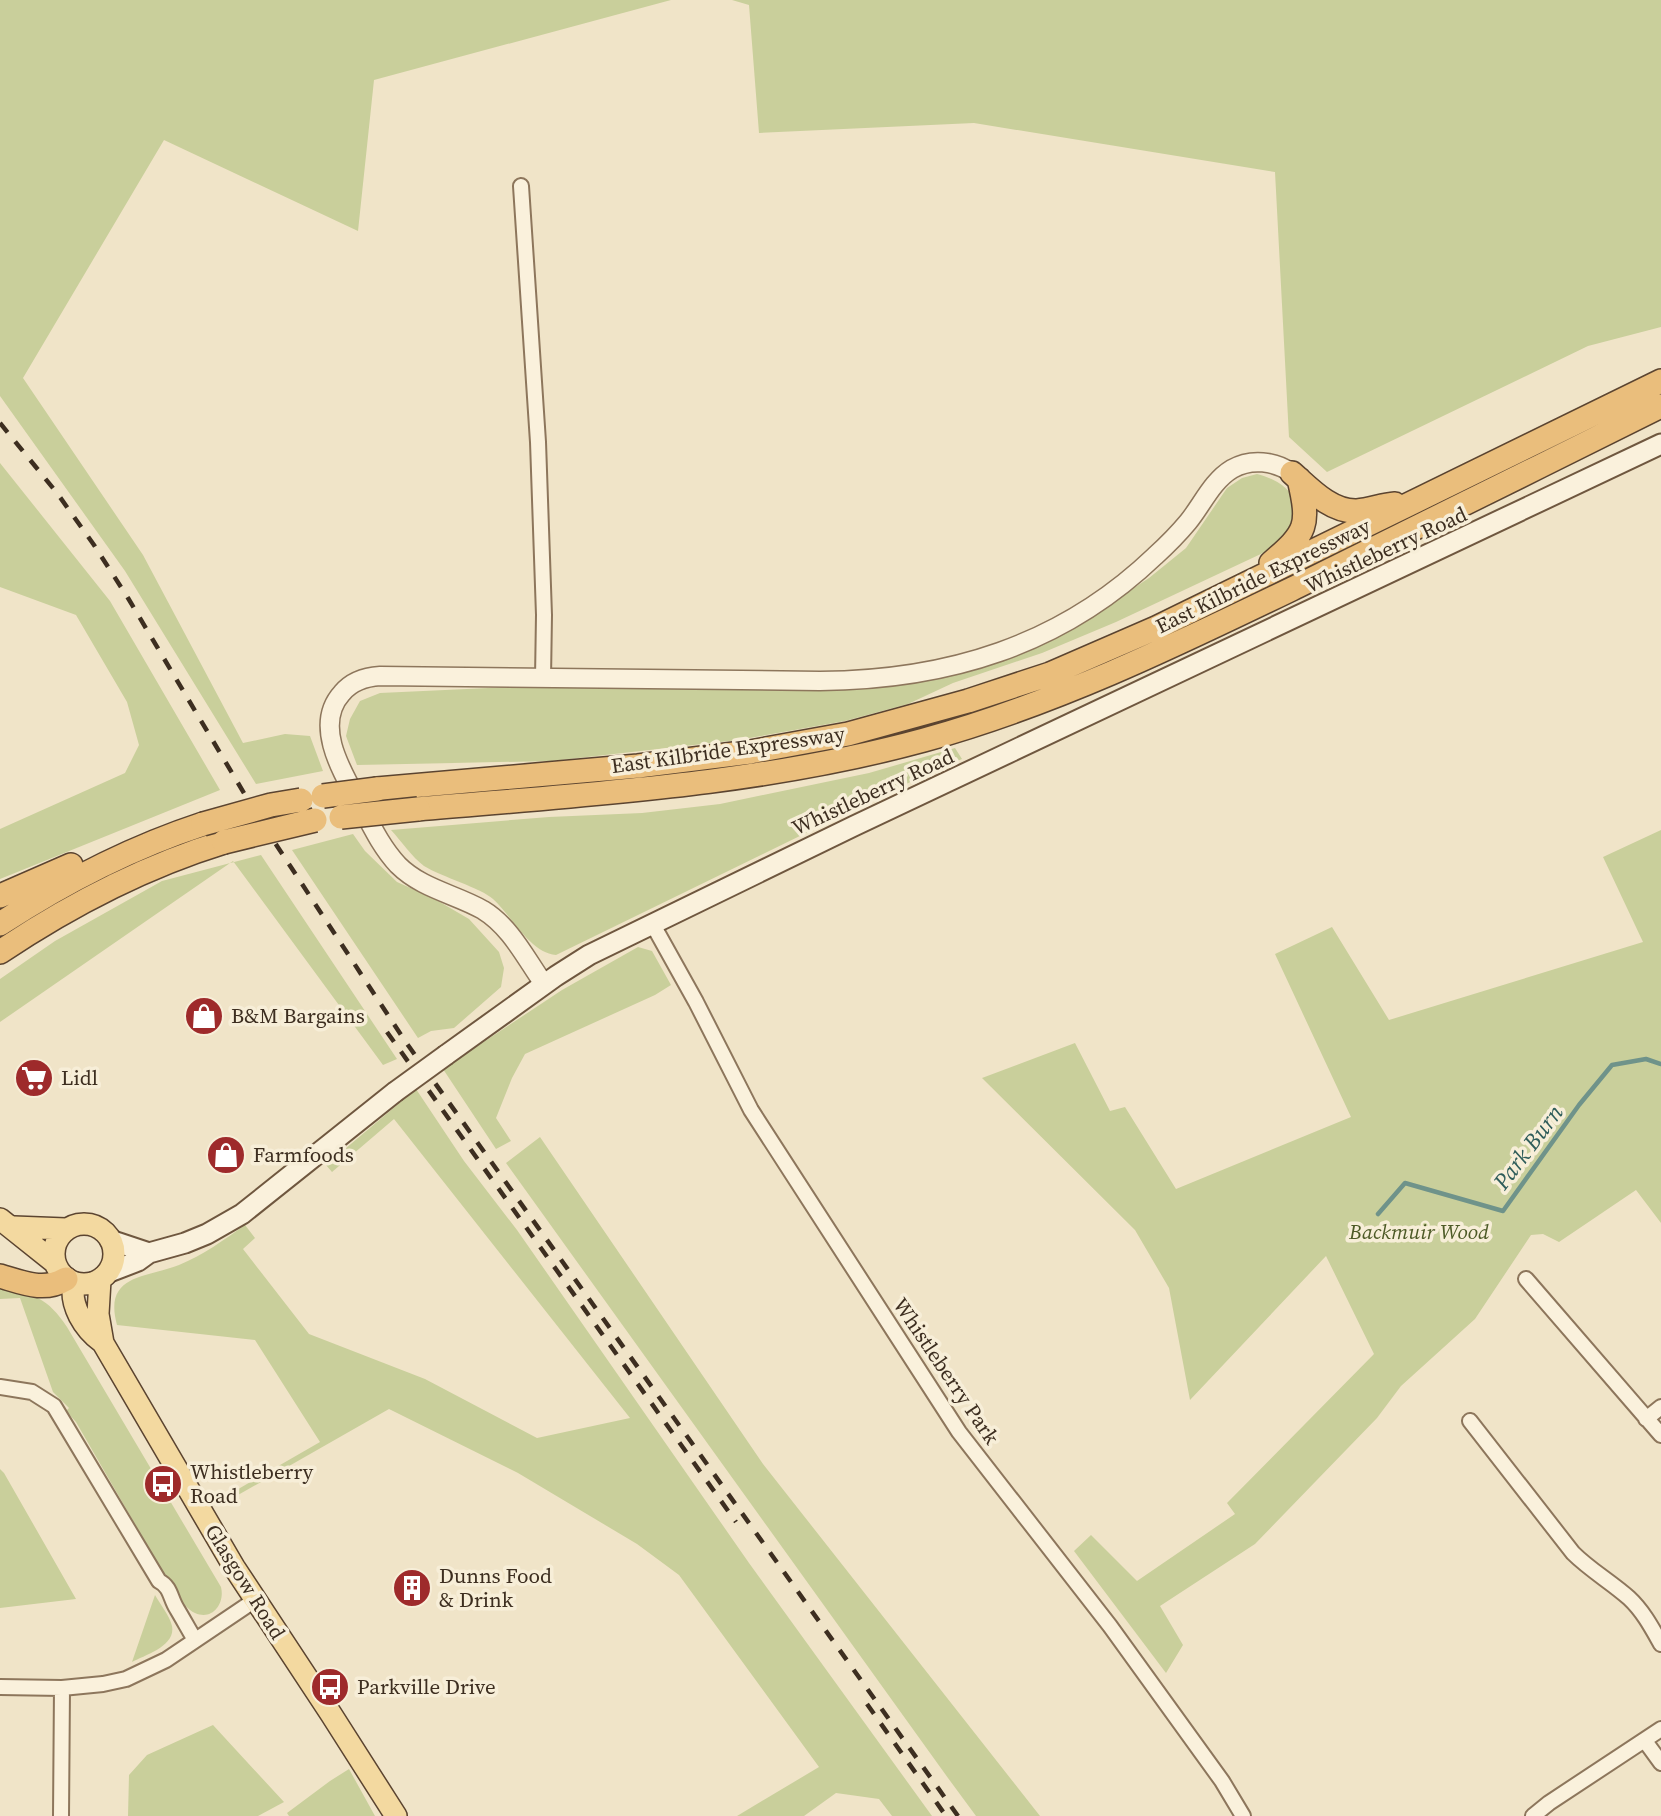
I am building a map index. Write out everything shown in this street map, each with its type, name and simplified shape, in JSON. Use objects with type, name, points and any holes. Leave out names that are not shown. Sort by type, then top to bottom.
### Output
[{"type":"highway","name":"East Kilbride Expressway","points":[[0,924],[88,872],[171,835],[271,805],[377,789],[684,761],[750,752],[848,734],[929,713],[1050,674],[1133,639],[1255,581],[1661,381]]},
{"type":"highway","name":"East Kilbride Expressway","points":[[0,952],[91,896],[149,869],[224,842],[315,820],[712,782],[856,757],[979,723],[1060,695],[1158,653],[1661,406]]},
{"type":"highway","points":[[1296,476],[1339,509],[1360,511],[1391,504],[1410,505]]},
{"type":"highway","points":[[1255,581],[1294,544],[1303,528],[1306,511],[1296,476]]},
{"type":"highway","points":[[0,896],[107,848],[171,835]]},
{"type":"highway","points":[[0,1276],[40,1287],[50,1287],[65,1275]]},
{"type":"main road","name":"Whistleberry Road","points":[[104,1276],[138,1261],[149,1253],[199,1238],[242,1214],[446,1055],[544,984],[589,956],[652,923],[1661,444]]},
{"type":"main road","points":[[7,1223],[66,1230]]},
{"type":"main road","points":[[7,1223],[65,1275],[88,1284],[104,1276]]},
{"type":"main road","points":[[65,1275],[54,1247],[66,1230],[74,1225],[96,1227],[110,1240],[149,1253]]},
{"type":"main road","points":[[103,1343],[98,1314],[104,1276],[114,1257],[110,1240]]},
{"type":"main road","name":"Glasgow Road","points":[[65,1275],[72,1299],[93,1335],[103,1343],[255,1600],[396,1816]]},
{"type":"street","points":[[521,186],[538,442],[544,615],[543,678]]},
{"type":"street","points":[[544,984],[512,937],[494,918],[483,910],[415,879],[388,854],[355,795],[333,746],[329,726],[335,702],[343,691],[355,682],[372,677],[847,681],[906,676],[976,661],[1051,629],[1114,590],[1160,551],[1188,522],[1217,482],[1233,468],[1259,462],[1275,464],[1296,476]]},
{"type":"street","name":"Whistleberry Park","points":[[652,923],[751,1110],[959,1432],[1110,1626],[1223,1781],[1243,1816]]},
{"type":"street","points":[[1526,1279],[1661,1435]]},
{"type":"street","points":[[0,1387],[32,1392],[54,1406],[159,1581],[166,1584],[173,1596],[174,1605],[195,1640]]},
{"type":"street","points":[[1646,1419],[1661,1407]]},
{"type":"street","points":[[1470,1421],[1573,1553],[1591,1571],[1630,1599],[1645,1616],[1661,1644]]},
{"type":"street","points":[[0,1687],[61,1688],[126,1679],[153,1668],[255,1600]]},
{"type":"street","points":[[61,1688],[61,1816]]},
{"type":"street","points":[[1533,1816],[1661,1729]]},
{"type":"street","points":[[1645,1741],[1661,1763]]},
{"type":"green space","points":[[0,0],[671,0],[374,80],[358,231],[164,140],[23,378],[143,555],[243,743],[285,734],[310,736],[323,771],[256,784],[125,571],[0,396]]},
{"type":"green space","points":[[732,0],[1661,0],[1661,327],[1588,346],[1327,472],[1289,437],[1275,172],[974,123],[759,133],[749,5]]},
{"type":"green space","points":[[0,463],[110,601],[220,790],[0,879],[0,829],[125,773],[139,745],[127,702],[76,615],[0,587]]},
{"type":"green space","points":[[1257,474],[1286,488],[1294,501],[1295,519],[1282,544],[1116,622],[1042,653],[953,683],[908,704],[845,721],[738,740],[552,761],[357,765],[346,736],[350,719],[360,701],[380,693],[553,685],[676,689],[893,686],[983,667],[1074,627],[1149,578],[1186,548],[1227,488],[1242,478]]},
{"type":"green space","points":[[955,748],[962,759],[556,955],[547,953],[529,941],[493,899],[424,866],[391,830],[549,817],[642,813],[720,804],[869,773]]},
{"type":"green space","name":"Backmuir Wood","points":[[1661,830],[1661,1223],[1636,1190],[1559,1242],[1543,1234],[1531,1235],[1475,1319],[1401,1386],[1377,1418],[1255,1544],[1160,1606],[1183,1645],[1166,1673],[1074,1551],[1091,1535],[1137,1581],[1235,1514],[1227,1503],[1374,1354],[1326,1256],[1190,1400],[1169,1288],[1135,1230],[982,1078],[1075,1043],[1110,1111],[1125,1107],[1176,1189],[1351,1117],[1275,954],[1332,927],[1389,1020],[1643,942],[1603,857]]},
{"type":"green space","points":[[353,834],[365,851],[397,882],[433,898],[469,919],[499,952],[504,968],[501,987],[454,1028],[431,1031],[418,1038],[292,850]]},
{"type":"green space","points":[[261,855],[397,1059],[383,1065],[234,862]]},
{"type":"green space","points":[[230,863],[0,1022],[0,979],[55,941],[162,881]]},
{"type":"green space","points":[[638,947],[652,951],[671,985],[655,995],[525,1054],[496,1118],[511,1141],[496,1149],[443,1069],[562,990]]},
{"type":"green space","points":[[416,1089],[464,1161],[517,1230],[749,1563],[932,1816],[892,1816],[879,1799],[836,1793],[804,1816],[737,1816],[819,1767],[679,1575],[637,1544],[518,1473],[389,1409],[231,1499],[228,1495],[320,1442],[255,1340],[117,1325],[114,1308],[116,1296],[130,1281],[188,1261],[245,1225],[255,1238],[243,1249],[309,1334],[425,1379],[537,1438],[630,1418],[394,1119],[332,1172],[326,1165]]},
{"type":"green space","points":[[540,1137],[763,1464],[1040,1816],[976,1816],[948,1778],[506,1163]]},
{"type":"green space","points":[[0,1288],[39,1298],[53,1309],[67,1327],[221,1587],[221,1599],[212,1613],[195,1613],[177,1597],[76,1422],[66,1411],[69,1408],[53,1392],[20,1298],[0,1299]]},
{"type":"green space","points":[[0,1469],[4,1473],[76,1599],[0,1608]]},
{"type":"green space","points":[[155,1595],[169,1618],[172,1633],[165,1644],[132,1662]]},
{"type":"green space","points":[[213,1725],[284,1802],[258,1816],[128,1816],[129,1775],[147,1755]]},
{"type":"green space","points":[[349,1769],[375,1816],[289,1816],[287,1813]]},
{"type":"waterway","name":"Park Burn","points":[[1378,1214],[1405,1183],[1503,1211],[1579,1105],[1612,1065],[1646,1059],[1661,1064]]},
{"type":"railway","points":[[0,423],[57,493],[94,545],[260,820],[405,1041],[958,1816]]},
{"type":"railway","points":[[387,1032],[736,1522]]},
{"type":"railway","points":[[867,1704],[946,1816]]},
{"type":"place","name":"B&M Bargains","points":[[204,1016]]},
{"type":"place","name":"Lidl","points":[[34,1078]]},
{"type":"place","name":"Farmfoods","points":[[226,1155]]},
{"type":"place","name":"Whistleberry Road","points":[[163,1484]]},
{"type":"place","name":"Dunns Food & Drink","points":[[412,1588]]},
{"type":"place","name":"Parkville Drive","points":[[330,1687]]}]
